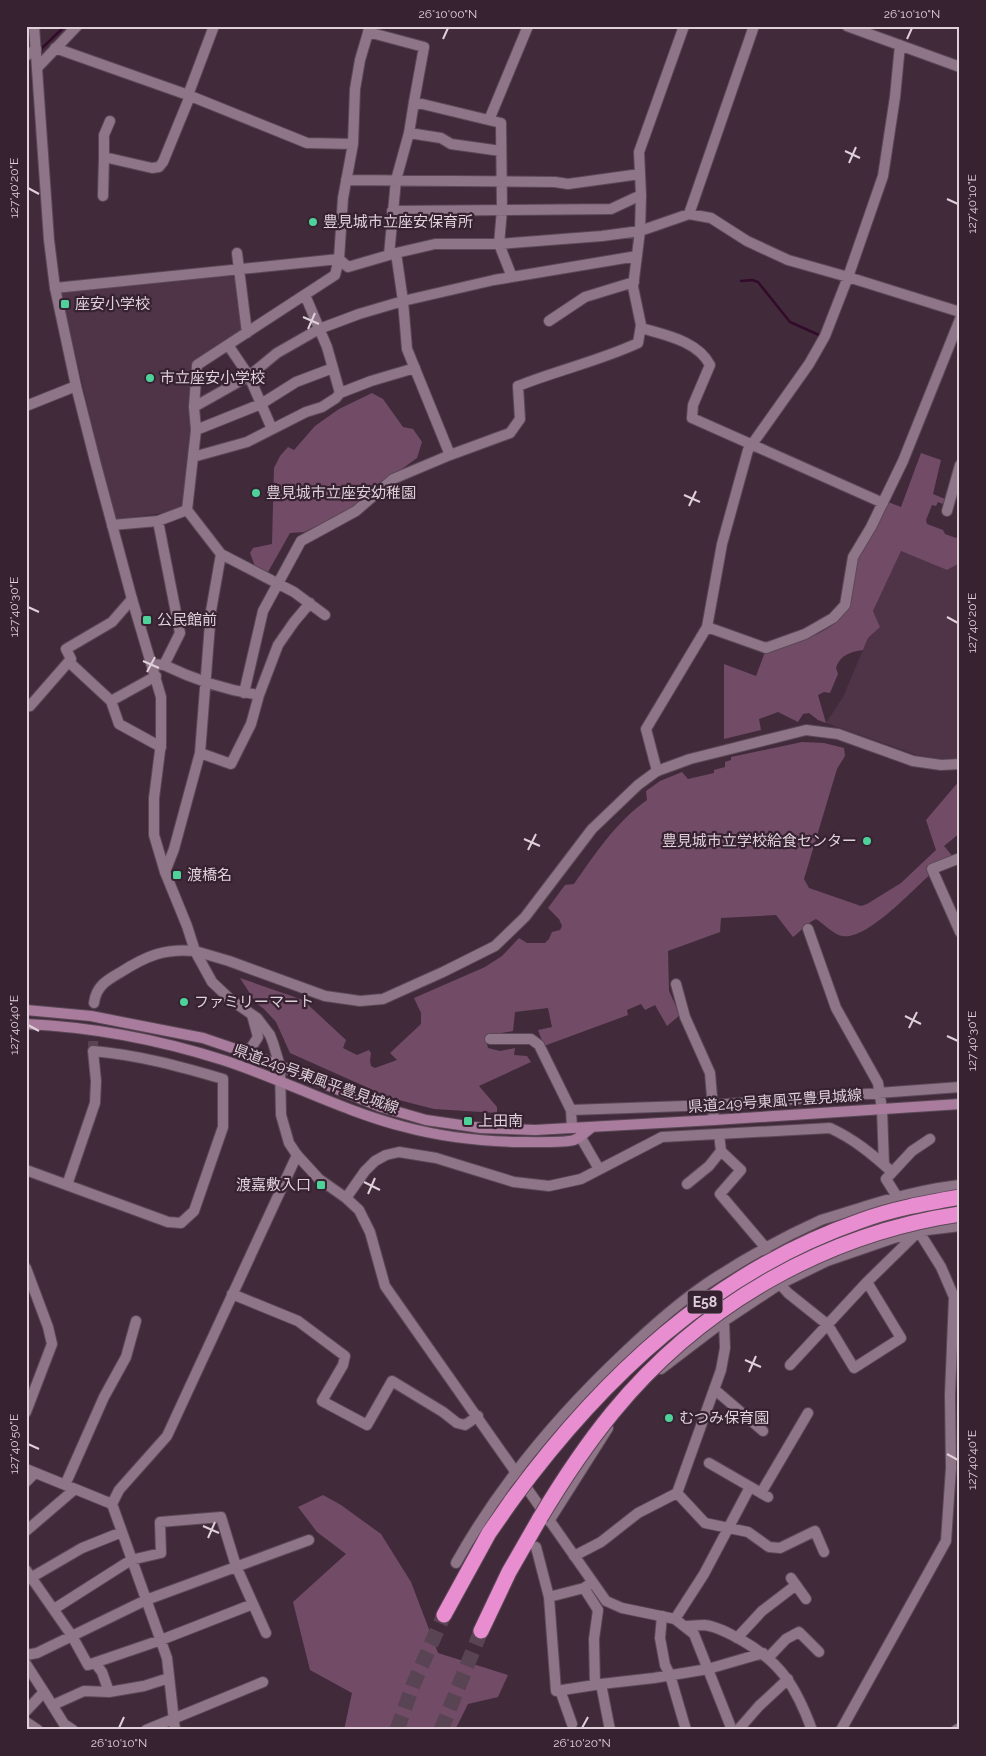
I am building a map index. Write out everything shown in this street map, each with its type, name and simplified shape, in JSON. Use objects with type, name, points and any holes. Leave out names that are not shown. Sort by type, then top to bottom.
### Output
[{"type":"highway","name":"E58","points":[[444,1615],[489,1533],[551,1448],[615,1379],[681,1320],[732,1282],[800,1245],[862,1220],[911,1206],[960,1197]]},
{"type":"highway","name":"E58","points":[[481,1630],[509,1572],[545,1519],[559,1486],[626,1397],[678,1345],[731,1304],[773,1278],[832,1249],[858,1239],[916,1222],[960,1214]]},
{"type":"main road","name":"県道249号東風平豊見城線","points":[[26,1010],[91,1016],[188,1035],[241,1051],[381,1107],[426,1120],[481,1128],[535,1130],[960,1104]]},
{"type":"main road","name":"県道249号東風平豊見城線","points":[[26,1024],[95,1031],[146,1040],[224,1060],[343,1107],[404,1127],[447,1137],[470,1140],[524,1142],[573,1140],[592,1126]]},
{"type":"street","points":[[34,26],[34,57],[49,240],[56,288],[76,386],[132,600],[161,697],[161,747],[154,798],[154,835],[164,872],[187,926],[195,951],[212,982],[221,992],[251,1012],[270,1035],[280,1066],[280,1105],[283,1125],[296,1156],[319,1180],[346,1198],[359,1210],[370,1232],[385,1286],[516,1471],[545,1519],[574,1556],[589,1585],[598,1610],[594,1640],[598,1685],[610,1730]]},
{"type":"street","points":[[34,57],[55,48],[77,26]]},
{"type":"street","points":[[104,157],[152,168],[159,166],[163,162],[214,26]]},
{"type":"street","points":[[488,120],[528,26]]},
{"type":"street","points":[[244,693],[263,611],[301,541],[356,510],[393,479],[510,433],[520,419],[518,386],[551,373],[608,356],[638,343],[641,328],[634,282],[640,231],[639,152],[684,26]]},
{"type":"street","points":[[689,214],[754,26]]},
{"type":"street","points":[[847,26],[960,67]]},
{"type":"street","points":[[325,614],[294,592],[221,554],[188,510],[196,430],[194,407],[197,365],[335,275],[339,259],[343,198],[352,144],[355,89],[360,60],[369,29],[424,47],[409,133],[396,180],[392,211],[392,254],[403,301],[408,349],[450,455]]},
{"type":"street","points":[[657,771],[646,729],[707,627],[722,544],[748,450],[809,364],[824,336],[848,277],[883,176],[895,97],[900,45]]},
{"type":"street","points":[[55,48],[189,96],[307,143],[352,144]]},
{"type":"street","points":[[414,102],[501,123],[502,210],[499,244],[512,277]]},
{"type":"street","points":[[103,196],[104,135],[110,121]]},
{"type":"street","points":[[409,133],[441,138],[451,144],[501,151]]},
{"type":"street","points":[[346,180],[502,181],[568,184],[640,174]]},
{"type":"street","points":[[392,211],[611,209],[641,195]]},
{"type":"street","points":[[56,288],[339,259],[348,267],[436,244],[499,244],[640,231],[689,214],[712,218],[747,241],[788,260],[960,312]]},
{"type":"street","points":[[237,253],[246,333]]},
{"type":"street","points":[[194,407],[249,376],[277,353],[319,329],[359,314],[403,301],[512,277],[637,256]]},
{"type":"street","points":[[549,321],[585,297],[634,282]]},
{"type":"street","points":[[304,295],[327,347],[340,393]]},
{"type":"street","points":[[707,627],[766,648],[805,634],[834,618],[845,605],[853,557],[871,527],[903,461],[960,319]]},
{"type":"street","points":[[641,328],[690,345],[706,356],[710,365],[693,405],[692,418],[883,503]]},
{"type":"street","points":[[228,345],[249,376],[272,429]]},
{"type":"street","points":[[196,430],[261,404],[296,382],[333,368]]},
{"type":"street","points":[[193,457],[247,442],[306,412],[322,407],[340,393],[371,381],[415,368]]},
{"type":"street","points":[[26,406],[76,386]]},
{"type":"street","points":[[947,511],[960,465]]},
{"type":"street","points":[[112,525],[158,521],[188,510]]},
{"type":"street","points":[[158,521],[180,633],[164,665]]},
{"type":"street","points":[[164,872],[174,849],[200,753],[204,683],[221,554]]},
{"type":"street","points":[[26,703],[30,706],[71,660],[66,649],[112,622],[132,600]]},
{"type":"street","points":[[200,753],[232,764],[251,724],[259,695],[278,644],[310,603]]},
{"type":"street","points":[[69,662],[111,701],[120,724],[161,747]]},
{"type":"street","points":[[152,664],[164,665],[204,683],[259,695]]},
{"type":"street","points":[[111,701],[156,676]]},
{"type":"street","points":[[94,1002],[98,987],[105,981],[148,956],[179,950],[195,951],[229,961],[325,996],[360,1001],[383,999],[495,946],[525,917],[592,829],[638,785],[657,771],[690,759],[806,730],[838,734],[913,761],[941,765],[960,764]]},
{"type":"street","points":[[960,858],[932,869],[960,932]]},
{"type":"street","points":[[808,930],[836,1008],[878,1082],[882,1109],[884,1165]]},
{"type":"street","points":[[676,984],[685,1017],[710,1073],[714,1120]]},
{"type":"street","points":[[241,1051],[251,1048],[258,1037],[251,1012]]},
{"type":"street","points":[[490,1039],[531,1039],[539,1045],[572,1110],[572,1128]]},
{"type":"street","points":[[26,1170],[168,1222],[181,1223],[194,1211],[223,1127],[223,1078],[126,1054],[93,1051],[96,1081],[95,1103],[67,1185]]},
{"type":"street","points":[[572,1110],[712,1105],[960,1087]]},
{"type":"street","points":[[346,1198],[365,1171],[375,1161],[386,1155],[399,1152],[436,1158],[514,1182],[549,1186],[581,1179],[662,1137],[830,1128],[848,1136],[868,1150],[892,1172]]},
{"type":"street","points":[[719,1134],[721,1151],[741,1170],[720,1194],[766,1247],[780,1284],[788,1293],[828,1324],[854,1368],[901,1338],[867,1282]]},
{"type":"street","points":[[580,1136],[599,1169]]},
{"type":"street","points":[[841,1730],[946,1542],[951,1468],[950,1395],[956,1347],[954,1297],[941,1267],[886,1179],[912,1151],[930,1139]]},
{"type":"street","points":[[687,1184],[709,1166],[721,1151]]},
{"type":"street","points":[[175,1730],[167,1658],[112,1504],[119,1490],[167,1436],[296,1156]]},
{"type":"street","points":[[456,1563],[474,1530],[516,1471],[590,1386],[653,1326],[705,1285],[766,1247],[823,1220],[896,1197],[928,1189],[960,1185]]},
{"type":"street","points":[[545,1519],[629,1399],[649,1379],[724,1321],[780,1284],[827,1261],[919,1231],[960,1226]]},
{"type":"street","points":[[790,1365],[867,1282],[919,1231]]},
{"type":"street","points":[[26,1268],[48,1327],[52,1344],[26,1412]]},
{"type":"street","points":[[232,1294],[298,1321],[345,1356],[343,1366],[322,1400],[367,1426],[392,1381],[443,1412],[457,1423],[465,1426],[478,1416]]},
{"type":"street","points":[[26,1531],[70,1487],[104,1396],[126,1357],[136,1321]]},
{"type":"street","points":[[574,1556],[601,1542],[638,1514],[677,1493],[714,1389],[725,1348],[724,1321]]},
{"type":"street","points":[[714,1389],[763,1431]]},
{"type":"street","points":[[709,1463],[764,1495],[808,1413]]},
{"type":"street","points":[[26,1482],[31,1471],[112,1504]]},
{"type":"street","points":[[675,1619],[704,1574],[750,1487]]},
{"type":"street","points":[[677,1493],[705,1523],[748,1532],[769,1547],[780,1548],[815,1531],[824,1552]]},
{"type":"street","points":[[54,1609],[131,1560],[161,1553],[160,1522],[221,1517],[236,1566],[266,1633]]},
{"type":"street","points":[[122,1532],[82,1548],[28,1576],[54,1609],[88,1665],[161,1640],[253,1604]]},
{"type":"street","points":[[26,1655],[38,1653],[146,1600],[309,1540]]},
{"type":"street","points":[[536,1547],[549,1597],[556,1691],[670,1676],[765,1656],[786,1639],[799,1632],[819,1652]]},
{"type":"street","points":[[737,1638],[794,1581],[806,1599]]},
{"type":"street","points":[[549,1597],[589,1585]]},
{"type":"street","points":[[589,1585],[606,1601],[622,1608],[675,1619],[694,1634],[732,1730]]},
{"type":"street","points":[[662,1616],[660,1638],[665,1665],[686,1730]]},
{"type":"street","points":[[685,1626],[705,1625],[737,1638],[765,1656],[788,1679],[802,1702],[812,1730]]},
{"type":"street","points":[[95,1663],[102,1672],[109,1692]]},
{"type":"street","points":[[26,1664],[64,1724],[73,1730]]},
{"type":"street","points":[[53,1705],[84,1691],[109,1692],[144,1686],[169,1678]]},
{"type":"street","points":[[738,1730],[759,1706],[788,1679]]},
{"type":"street","points":[[146,1730],[263,1682]]},
{"type":"street","points":[[560,1690],[572,1724]]},
{"type":"street","points":[[26,1712],[44,1692]]},
{"type":"street","points":[[26,1722],[38,1730]]},
{"type":"street","points":[[956,1730],[960,1728]]},
{"type":"shaded area","points":[[236,272],[244,332],[194,364],[191,434],[183,506],[176,511],[114,520],[61,292]]},
{"type":"shaded area","points":[[372,393],[383,399],[403,427],[413,429],[422,442],[417,458],[371,491],[354,508],[304,532],[290,533],[268,572],[255,566],[250,553],[253,548],[272,544],[274,468],[280,456],[288,447],[294,450],[315,426],[339,409]]},
{"type":"shaded area","points":[[921,453],[941,460],[933,494],[945,499],[943,504],[938,502],[936,506],[932,505],[926,520],[927,524],[943,530],[945,534],[956,538],[960,534],[960,563],[947,570],[901,551],[873,611],[880,627],[868,638],[863,650],[850,653],[840,660],[836,668],[838,674],[830,693],[824,692],[818,695],[826,723],[809,713],[803,714],[798,722],[778,712],[759,719],[761,730],[724,739],[724,664],[756,676],[765,652],[813,636],[835,623],[843,615],[849,605],[856,559],[871,537],[888,502],[901,507]]},
{"type":"shaded area","points":[[901,550],[947,570],[960,563],[960,758],[941,759],[917,755],[826,723],[843,697],[868,638],[880,627],[873,611]]},
{"type":"shaded area","points":[[802,742],[824,743],[844,748],[845,756],[837,769],[804,879],[809,888],[861,906],[901,883],[936,850],[926,820],[960,780],[960,833],[944,846],[954,858],[934,871],[877,922],[852,935],[839,935],[816,919],[793,937],[776,915],[721,918],[720,932],[668,951],[669,991],[680,1015],[667,1026],[655,1005],[645,1010],[641,1004],[627,1010],[628,1015],[544,1046],[538,1030],[552,1027],[548,1008],[515,1012],[513,1031],[485,1036],[488,1048],[500,1051],[515,1048],[514,1055],[527,1056],[531,1062],[479,1086],[497,1107],[497,1113],[434,1109],[391,1098],[290,1053],[276,1022],[256,1003],[240,978],[303,1000],[346,1040],[343,1048],[357,1055],[369,1050],[371,1053],[371,1066],[375,1068],[397,1060],[390,1053],[421,1024],[421,1013],[414,998],[485,967],[502,956],[519,938],[527,943],[545,943],[552,932],[560,930],[562,926],[559,919],[548,908],[565,885],[574,884],[598,850],[625,818],[647,800],[646,791],[660,781],[682,772],[688,779],[714,773],[714,770],[725,767],[725,762],[731,760],[731,757]]},
{"type":"shaded area","points":[[323,1495],[341,1505],[381,1534],[411,1582],[438,1653],[508,1675],[498,1697],[468,1704],[455,1730],[344,1730],[352,1693],[310,1670],[293,1602],[346,1554],[317,1532],[298,1507]]},
{"type":"waterway","points":[[40,50],[65,26]]},
{"type":"waterway","points":[[26,63],[32,57]]},
{"type":"waterway","points":[[741,281],[752,280],[758,282],[790,322],[819,335]]},
{"type":"tunnel","points":[[93,1051],[94,1003]]},
{"type":"tunnel","points":[[397,1730],[413,1685],[444,1615]]},
{"type":"tunnel","points":[[441,1730],[481,1631]]},
{"type":"place","name":"豊見城市立座安保育所","points":[[313,222]]},
{"type":"place","name":"座安小学校","points":[[65,304]]},
{"type":"place","name":"市立座安小学校","points":[[150,378]]},
{"type":"place","name":"豊見城市立座安幼稚園","points":[[256,493]]},
{"type":"place","name":"公民館前","points":[[147,620]]},
{"type":"place","name":"豊見城市立学校給食センター","points":[[867,841]]},
{"type":"place","name":"渡橋名","points":[[177,875]]},
{"type":"place","name":"ファミリーマート","points":[[184,1002]]},
{"type":"place","name":"上田南","points":[[468,1121]]},
{"type":"place","name":"渡嘉敷入口","points":[[321,1185]]},
{"type":"place","name":"むつみ保育園","points":[[669,1418]]}]
